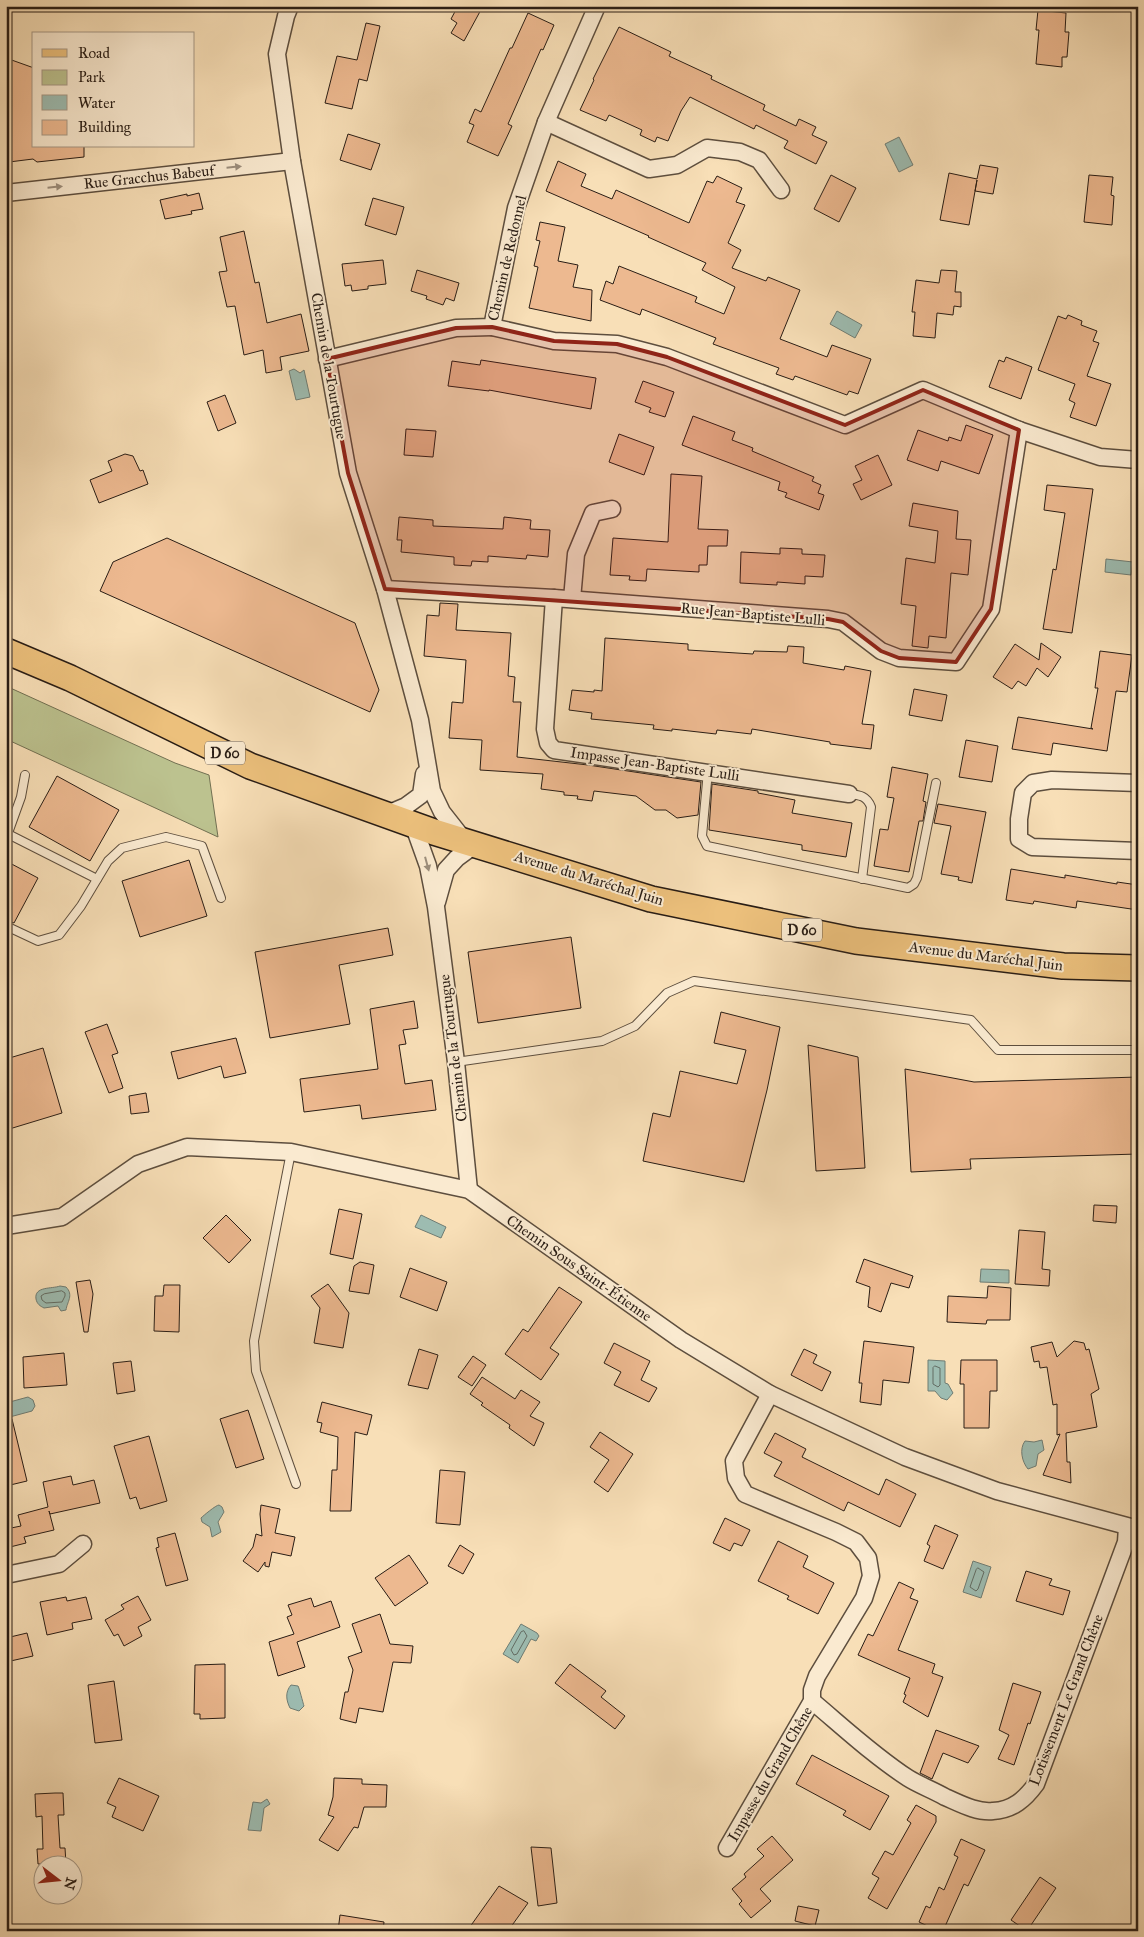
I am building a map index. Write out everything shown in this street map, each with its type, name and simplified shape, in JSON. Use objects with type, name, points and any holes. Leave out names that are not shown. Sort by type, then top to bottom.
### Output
[{"type":"main road","name":"Avenue du Maréchal Juin","points":[[6,642],[70,678]]},
{"type":"main road","name":"Avenue du Maréchal Juin","points":[[6,651],[70,678],[250,766],[413,824],[651,898],[856,941],[1063,966],[1138,968]]},
{"type":"street","name":"Chemin de la Tourtugue","points":[[290,6],[277,54],[292,161],[348,473],[385,589],[420,720],[432,791],[442,812],[470,842],[446,870],[436,906]]},
{"type":"street","name":"Chemin de Redonnel","points":[[327,359],[456,328],[492,327],[516,208],[546,122],[597,6]]},
{"type":"street","points":[[546,122],[649,169],[677,165],[706,148],[740,152],[759,160],[781,190]]},
{"type":"street","name":"Rue Gracchus Babeuf","points":[[6,193],[292,161]]},
{"type":"street","points":[[492,327],[554,340],[617,344],[667,357],[845,425],[923,390],[1019,430],[1100,456],[1138,460]]},
{"type":"street","name":"Rue Jean-Baptiste Lulli","points":[[385,589],[554,598],[828,619],[843,622],[881,651],[899,658],[956,662],[991,609],[1019,430]]},
{"type":"street","points":[[572,600],[576,554],[593,513],[612,509]]},
{"type":"street","name":"Impasse Jean-Baptiste Lulli","points":[[554,598],[544,729],[548,743],[554,750],[850,794]]},
{"type":"street","name":"Chemin de la Tourtugue","points":[[387,814],[406,806],[421,795],[425,766],[420,720]]},
{"type":"street","points":[[1138,783],[1052,780],[1033,783],[1023,793],[1019,819],[1019,839],[1032,847],[1138,851]]},
{"type":"street","name":"Chemin de la Tourtugue","points":[[413,824],[428,866],[436,906],[456,1062],[469,1190]]},
{"type":"street","name":"Chemin Sous Saint-Étienne","points":[[6,1226],[62,1217],[138,1164],[187,1147],[291,1152],[469,1190],[681,1340],[770,1394],[905,1457],[988,1488],[1132,1528]]},
{"type":"street","name":"Impasse du Grand Chêne","points":[[727,1848],[812,1701],[812,1690],[817,1676],[864,1598],[872,1576],[868,1558],[856,1542],[746,1494],[736,1478],[734,1461],[770,1394]]},
{"type":"street","name":"Lotissement Le Grand Chêne","points":[[952,1800],[969,1808],[992,1812],[1010,1807],[1024,1799],[1036,1784],[1132,1528]]},
{"type":"street","points":[[6,1575],[59,1564],[83,1544]]},
{"type":"street","name":"Impasse du Grand Chêne","points":[[812,1701],[909,1779],[952,1800]]},
{"type":"lane","points":[[708,772],[702,836],[707,846],[908,888],[914,884],[917,878],[936,783]]},
{"type":"lane","points":[[25,775],[21,798],[7,833],[97,879]]},
{"type":"lane","points":[[850,794],[864,797],[869,801],[871,807],[862,878]]},
{"type":"lane","points":[[6,926],[38,941],[59,935],[81,906],[108,861],[122,848],[166,837],[202,846],[221,898]]},
{"type":"lane","points":[[456,1062],[602,1041],[635,1026],[667,993],[694,981],[972,1020],[998,1050],[1138,1050]]},
{"type":"lane","points":[[291,1152],[254,1340],[256,1371],[296,1484]]},
{"type":"highlighted area","points":[[492,327],[554,341],[617,344],[667,357],[845,425],[923,390],[1019,430],[991,609],[956,662],[899,658],[881,651],[843,622],[828,619],[385,589],[348,473],[327,359],[456,328]]},
{"type":"green space","points":[[6,686],[175,763],[209,775],[218,837],[6,739]]},
{"type":"water","points":[[899,137],[913,165],[899,172],[885,144]]},
{"type":"water","points":[[837,311],[862,325],[855,338],[830,324]]},
{"type":"water","points":[[294,369],[300,373],[304,370],[310,397],[296,400],[289,371]]},
{"type":"water","points":[[1106,559],[1133,562],[1131,575],[1105,572]]},
{"type":"water","points":[[421,1215],[446,1227],[441,1238],[415,1227]]},
{"type":"water","points":[[981,1269],[1009,1270],[1009,1283],[980,1282]]},
{"type":"water","points":[[60,1286],[66,1287],[70,1293],[66,1310],[61,1311],[58,1306],[44,1308],[38,1304],[36,1295],[38,1292]]},
{"type":"water","points":[[928,1360],[945,1361],[945,1383],[948,1384],[953,1393],[947,1400],[941,1398],[935,1391],[928,1391]]},
{"type":"water","points":[[28,1397],[33,1400],[35,1406],[32,1411],[6,1418],[6,1403]]},
{"type":"water","points":[[1042,1440],[1044,1450],[1038,1454],[1036,1466],[1028,1469],[1022,1455],[1023,1444],[1025,1441],[1034,1442]]},
{"type":"water","points":[[219,1505],[224,1512],[218,1522],[221,1532],[212,1537],[210,1527],[202,1522],[201,1518]]},
{"type":"water","points":[[973,1561],[991,1567],[981,1598],[963,1592]]},
{"type":"water","points":[[521,1624],[539,1636],[536,1641],[531,1639],[518,1663],[503,1654]]},
{"type":"water","points":[[291,1685],[298,1686],[299,1689],[304,1706],[299,1711],[290,1708],[288,1702],[287,1693]]},
{"type":"water","points":[[267,1799],[270,1804],[264,1808],[261,1831],[248,1830],[253,1802],[261,1803]]},
{"type":"building","points":[[458,6],[483,6],[464,41],[451,33],[457,23],[451,19]]},
{"type":"building","points":[[1038,10],[1066,13],[1065,32],[1069,32],[1067,57],[1062,57],[1062,67],[1036,64],[1039,30],[1036,30]]},
{"type":"building","points":[[528,13],[554,25],[543,50],[541,49],[508,124],[512,126],[498,156],[467,142],[474,125],[469,123],[475,109],[481,112]]},
{"type":"building","points":[[366,23],[380,26],[367,81],[359,79],[352,109],[325,103],[337,56],[357,60]]},
{"type":"building","points":[[619,27],[671,52],[669,56],[712,76],[711,79],[765,105],[763,110],[796,126],[799,119],[816,127],[812,135],[827,142],[816,164],[784,148],[788,141],[756,125],[754,129],[690,97],[681,111],[668,141],[657,137],[655,142],[640,135],[642,130],[609,115],[606,121],[580,110]]},
{"type":"building","points":[[6,58],[32,67],[32,148],[84,148],[84,157],[37,162],[33,159],[9,162],[6,142]]},
{"type":"building","points":[[348,134],[380,144],[371,170],[340,160]]},
{"type":"building","points":[[558,161],[586,174],[581,186],[612,199],[616,190],[689,223],[707,181],[713,183],[717,176],[742,188],[736,202],[745,205],[728,243],[741,250],[732,268],[766,281],[768,277],[800,290],[780,339],[827,357],[832,345],[871,359],[858,394],[849,391],[847,395],[795,376],[793,380],[776,374],[779,368],[713,344],[716,338],[642,309],[640,315],[600,300],[606,281],[613,284],[619,266],[697,297],[695,302],[724,314],[735,287],[702,270],[706,263],[546,191]]},
{"type":"building","points":[[980,165],[998,168],[993,194],[975,191],[969,225],[940,220],[949,173],[977,179]]},
{"type":"building","points":[[831,175],[856,188],[839,222],[814,209]]},
{"type":"building","points":[[1089,175],[1113,177],[1111,195],[1114,196],[1112,225],[1084,222]]},
{"type":"building","points":[[199,193],[203,209],[191,211],[192,214],[165,219],[160,200]]},
{"type":"building","points":[[373,198],[404,207],[396,235],[365,225]]},
{"type":"building","points":[[540,222],[565,227],[558,261],[578,265],[573,287],[592,290],[591,321],[529,308],[538,267],[534,266],[540,241],[536,240]]},
{"type":"building","points":[[244,231],[255,283],[259,282],[267,323],[301,314],[309,351],[280,357],[282,370],[266,373],[263,350],[244,355],[235,306],[227,307],[219,272],[227,271],[220,237]]},
{"type":"building","points":[[383,260],[386,284],[368,286],[368,289],[352,291],[351,285],[345,286],[342,264]]},
{"type":"building","points":[[417,270],[459,283],[454,301],[446,298],[443,305],[426,299],[427,296],[411,291]]},
{"type":"building","points":[[941,270],[957,271],[955,292],[961,292],[961,307],[954,306],[953,315],[937,313],[935,338],[913,336],[915,312],[912,312],[916,280],[939,283]]},
{"type":"building","points":[[1068,315],[1082,321],[1081,325],[1097,331],[1093,341],[1099,343],[1087,376],[1111,384],[1096,426],[1070,417],[1075,403],[1069,400],[1075,384],[1038,370],[1058,316],[1066,319]]},
{"type":"building","points":[[1006,357],[1032,367],[1021,399],[989,387],[999,360],[1004,362]]},
{"type":"building","points":[[481,360],[596,378],[591,409],[489,390],[448,386],[452,361],[480,365]]},
{"type":"building","points":[[643,381],[674,392],[665,417],[649,412],[651,408],[635,402]]},
{"type":"building","points":[[225,395],[236,423],[218,431],[207,402]]},
{"type":"building","points":[[693,416],[735,432],[732,440],[753,448],[752,451],[814,477],[812,481],[821,485],[818,493],[824,495],[819,510],[785,497],[787,493],[778,490],[780,482],[682,445]]},
{"type":"building","points":[[966,425],[993,435],[979,474],[941,461],[938,471],[907,460],[918,430],[948,441],[949,437],[961,441]]},
{"type":"building","points":[[406,429],[436,431],[433,457],[404,455]]},
{"type":"building","points":[[619,434],[654,447],[644,475],[609,462]]},
{"type":"building","points":[[125,454],[133,456],[140,471],[143,470],[148,484],[99,503],[90,480],[112,471],[108,461]]},
{"type":"building","points":[[878,455],[892,485],[861,500],[853,484],[862,480],[855,466]]},
{"type":"building","points":[[671,474],[702,476],[698,529],[728,530],[727,546],[708,546],[707,565],[699,565],[699,572],[647,569],[646,581],[629,580],[630,576],[610,575],[613,538],[668,542]]},
{"type":"building","points":[[1047,485],[1093,489],[1072,633],[1043,629],[1053,569],[1056,570],[1065,513],[1044,510]]},
{"type":"building","points":[[913,503],[958,511],[956,539],[971,540],[968,575],[951,573],[946,638],[929,636],[928,648],[912,646],[916,606],[901,604],[906,558],[935,563],[938,531],[909,526]]},
{"type":"building","points":[[399,517],[433,520],[433,526],[503,529],[504,517],[531,520],[530,529],[550,530],[548,557],[527,555],[526,559],[488,556],[488,562],[472,561],[471,566],[454,565],[454,557],[401,552],[402,540],[397,540]]},
{"type":"building","points":[[167,538],[355,623],[379,690],[370,712],[100,591],[113,562]]},
{"type":"building","points":[[780,548],[802,549],[802,554],[825,555],[823,577],[805,576],[805,584],[777,582],[777,585],[740,583],[741,552],[780,554]]},
{"type":"building","points":[[440,603],[458,604],[456,630],[511,633],[508,676],[515,677],[513,702],[521,702],[517,757],[588,765],[701,782],[698,815],[677,818],[666,810],[655,810],[636,796],[594,791],[592,801],[577,799],[578,796],[564,795],[564,792],[541,789],[543,774],[480,770],[482,740],[449,738],[452,702],[463,703],[466,660],[424,656],[427,615],[439,616]]},
{"type":"building","points":[[605,638],[688,644],[688,650],[753,654],[754,651],[787,652],[788,646],[804,647],[803,663],[844,670],[845,666],[871,671],[862,724],[874,725],[871,749],[830,744],[830,742],[752,729],[751,734],[717,730],[716,734],[672,729],[672,731],[653,729],[654,725],[591,719],[592,713],[569,710],[572,690],[602,691]]},
{"type":"building","points":[[1041,643],[1061,657],[1048,677],[1037,668],[1026,686],[1018,681],[1012,689],[993,677],[1015,644],[1039,660]]},
{"type":"building","points":[[1100,651],[1132,655],[1127,692],[1116,691],[1107,751],[1053,743],[1051,755],[1012,749],[1018,717],[1093,729],[1091,728],[1098,688],[1095,688]]},
{"type":"building","points":[[914,689],[947,695],[942,721],[909,715]]},
{"type":"building","points":[[966,740],[998,746],[992,782],[959,777]]},
{"type":"building","points":[[892,767],[928,774],[923,801],[926,802],[923,821],[919,821],[909,872],[874,866],[880,829],[888,830],[894,798],[887,797]]},
{"type":"building","points":[[57,776],[119,810],[90,861],[29,827]]},
{"type":"building","points":[[712,784],[758,791],[758,793],[795,800],[792,813],[852,823],[846,857],[802,850],[802,845],[709,830]]},
{"type":"building","points":[[938,804],[986,812],[972,883],[958,880],[959,877],[941,874],[951,826],[934,823]]},
{"type":"building","points":[[189,860],[207,916],[140,937],[122,881]]},
{"type":"building","points":[[6,861],[38,878],[14,923],[6,920]]},
{"type":"building","points":[[1011,869],[1065,878],[1065,875],[1117,884],[1117,882],[1138,885],[1138,910],[1077,901],[1076,908],[1034,901],[1033,904],[1006,900]]},
{"type":"building","points":[[388,928],[393,955],[339,965],[350,1024],[270,1038],[255,952]]},
{"type":"building","points":[[571,937],[581,1008],[478,1023],[468,952]]},
{"type":"building","points":[[414,1001],[418,1028],[403,1030],[406,1044],[399,1045],[405,1084],[432,1080],[436,1110],[362,1119],[360,1105],[304,1112],[300,1079],[378,1069],[370,1009]]},
{"type":"building","points":[[721,1012],[780,1027],[767,1090],[744,1182],[643,1161],[653,1113],[670,1117],[680,1071],[737,1084],[746,1050],[714,1043]]},
{"type":"building","points":[[107,1024],[118,1053],[112,1055],[123,1088],[109,1093],[85,1032]]},
{"type":"building","points":[[236,1038],[246,1073],[224,1078],[221,1066],[178,1079],[171,1052]]},
{"type":"building","points":[[808,1045],[858,1057],[865,1168],[816,1171]]},
{"type":"building","points":[[43,1048],[62,1113],[6,1130],[6,1059]]},
{"type":"building","points":[[905,1069],[974,1082],[1138,1077],[1138,1154],[970,1159],[971,1169],[911,1172]]},
{"type":"building","points":[[146,1093],[149,1112],[131,1114],[129,1096]]},
{"type":"building","points":[[1094,1205],[1117,1206],[1116,1223],[1093,1221]]},
{"type":"building","points":[[339,1209],[362,1214],[353,1259],[330,1254]]},
{"type":"building","points":[[226,1215],[251,1240],[229,1263],[203,1238]]},
{"type":"building","points":[[1019,1230],[1045,1232],[1042,1269],[1050,1270],[1049,1286],[1015,1284]]},
{"type":"building","points":[[864,1259],[913,1276],[909,1288],[891,1283],[881,1312],[868,1307],[870,1287],[856,1282]]},
{"type":"building","points":[[360,1262],[374,1265],[369,1294],[349,1291],[354,1266]]},
{"type":"building","points":[[410,1268],[447,1282],[437,1311],[400,1297]]},
{"type":"building","points":[[90,1280],[93,1294],[88,1332],[84,1332],[76,1282]]},
{"type":"building","points":[[328,1284],[349,1313],[343,1348],[314,1343],[320,1308],[311,1296]]},
{"type":"building","points":[[164,1285],[180,1285],[179,1332],[154,1331],[155,1296],[163,1296]]},
{"type":"building","points":[[988,1286],[1011,1288],[1010,1320],[987,1320],[986,1324],[947,1322],[948,1296],[987,1298]]},
{"type":"building","points":[[559,1287],[582,1302],[550,1348],[559,1354],[541,1380],[505,1354],[523,1329],[528,1332]]},
{"type":"building","points":[[864,1341],[914,1347],[909,1383],[883,1380],[881,1405],[860,1402],[862,1383],[859,1383]]},
{"type":"building","points":[[1074,1341],[1084,1343],[1086,1350],[1089,1349],[1099,1389],[1091,1394],[1097,1427],[1066,1433],[1067,1462],[1070,1462],[1071,1483],[1043,1475],[1060,1434],[1057,1435],[1057,1404],[1053,1405],[1047,1367],[1040,1368],[1039,1361],[1034,1362],[1031,1347],[1052,1342],[1057,1357]]},
{"type":"building","points":[[614,1343],[650,1361],[641,1380],[657,1388],[649,1402],[614,1385],[621,1372],[604,1363]]},
{"type":"building","points":[[419,1349],[438,1355],[428,1389],[408,1385]]},
{"type":"building","points":[[804,1349],[817,1355],[813,1363],[831,1372],[822,1391],[791,1375]]},
{"type":"building","points":[[64,1353],[67,1385],[24,1388],[23,1357]]},
{"type":"building","points":[[473,1356],[486,1365],[472,1386],[458,1377]]},
{"type":"building","points":[[961,1360],[997,1360],[997,1391],[990,1391],[989,1428],[964,1428],[964,1384],[960,1384]]},
{"type":"building","points":[[131,1361],[135,1391],[117,1394],[113,1363]]},
{"type":"building","points":[[482,1377],[515,1399],[521,1390],[540,1402],[530,1416],[544,1423],[534,1446],[509,1428],[510,1425],[481,1405],[483,1403],[470,1394]]},
{"type":"building","points":[[322,1402],[372,1415],[367,1435],[355,1432],[351,1511],[330,1511],[332,1470],[337,1470],[338,1437],[320,1432],[322,1423],[317,1422]]},
{"type":"building","points":[[248,1410],[264,1459],[236,1468],[220,1419]]},
{"type":"building","points":[[6,1419],[12,1419],[27,1481],[6,1486]]},
{"type":"building","points":[[600,1432],[633,1454],[608,1492],[594,1482],[609,1460],[590,1447]]},
{"type":"building","points":[[775,1433],[806,1449],[802,1457],[879,1495],[886,1479],[916,1494],[900,1527],[848,1502],[844,1511],[774,1476],[782,1462],[764,1453]]},
{"type":"building","points":[[149,1436],[167,1501],[140,1509],[136,1497],[130,1499],[114,1446]]},
{"type":"building","points":[[440,1470],[465,1472],[460,1525],[436,1523]]},
{"type":"building","points":[[71,1476],[73,1485],[94,1480],[100,1503],[50,1514],[49,1511],[54,1530],[24,1537],[26,1543],[6,1548],[6,1529],[21,1526],[18,1515],[48,1507],[43,1482]]},
{"type":"building","points":[[261,1505],[280,1509],[275,1533],[295,1537],[291,1556],[272,1552],[269,1567],[265,1566],[265,1562],[258,1572],[243,1561],[253,1547],[256,1534],[262,1536]]},
{"type":"building","points":[[725,1518],[750,1530],[742,1546],[734,1543],[730,1551],[713,1543]]},
{"type":"building","points":[[935,1525],[958,1535],[943,1569],[924,1561],[930,1546],[927,1544]]},
{"type":"building","points":[[175,1533],[188,1580],[166,1586],[156,1548],[159,1547],[157,1538]]},
{"type":"building","points":[[778,1541],[808,1556],[803,1567],[834,1583],[818,1614],[787,1599],[789,1596],[758,1581]]},
{"type":"building","points":[[460,1545],[474,1554],[463,1574],[448,1566]]},
{"type":"building","points":[[409,1555],[428,1583],[395,1606],[375,1578]]},
{"type":"building","points":[[1026,1571],[1052,1579],[1049,1585],[1070,1591],[1063,1615],[1016,1601]]},
{"type":"building","points":[[899,1582],[914,1589],[910,1598],[918,1601],[898,1650],[935,1664],[932,1673],[943,1677],[928,1717],[903,1702],[910,1678],[858,1655],[868,1634],[873,1636]]},
{"type":"building","points":[[138,1596],[151,1620],[138,1627],[142,1636],[124,1646],[118,1634],[114,1636],[105,1620],[124,1609],[121,1605]]},
{"type":"building","points":[[66,1597],[67,1601],[86,1597],[92,1619],[72,1623],[73,1629],[47,1635],[40,1602]]},
{"type":"building","points":[[311,1598],[314,1607],[331,1601],[340,1627],[297,1642],[305,1667],[278,1676],[269,1642],[294,1634],[287,1617],[292,1615],[288,1605]]},
{"type":"building","points":[[380,1614],[390,1644],[413,1646],[411,1663],[393,1662],[383,1712],[359,1708],[356,1723],[340,1719],[345,1692],[348,1692],[353,1670],[348,1657],[362,1652],[352,1624]]},
{"type":"building","points":[[27,1633],[33,1656],[6,1662],[6,1638]]},
{"type":"building","points":[[225,1664],[225,1718],[200,1719],[200,1714],[194,1714],[195,1665]]},
{"type":"building","points":[[570,1664],[606,1691],[601,1697],[625,1716],[615,1729],[555,1683]]},
{"type":"building","points":[[114,1681],[122,1740],[95,1743],[88,1685]]},
{"type":"building","points":[[1013,1683],[1041,1692],[1014,1765],[998,1759],[1009,1735],[999,1730]]},
{"type":"building","points":[[936,1730],[979,1746],[968,1763],[943,1753],[932,1779],[920,1773]]},
{"type":"building","points":[[812,1755],[889,1796],[870,1830],[843,1815],[846,1811],[796,1784]]},
{"type":"building","points":[[119,1778],[159,1796],[143,1831],[112,1817],[116,1807],[107,1803]]},
{"type":"building","points":[[334,1778],[362,1779],[362,1784],[387,1785],[386,1807],[364,1807],[358,1828],[354,1827],[338,1851],[319,1840],[334,1817],[328,1815],[333,1797]]},
{"type":"building","points":[[63,1793],[64,1815],[58,1815],[60,1848],[65,1848],[65,1854],[37,1854],[37,1849],[43,1849],[42,1816],[36,1817],[35,1794]]},
{"type":"building","points":[[916,1805],[936,1816],[936,1822],[887,1909],[868,1898],[879,1878],[872,1874],[885,1851],[893,1855],[911,1823],[907,1820]]},
{"type":"building","points":[[772,1836],[793,1860],[760,1889],[771,1901],[751,1918],[739,1904],[742,1901],[732,1889],[746,1877],[744,1874],[764,1856],[757,1849]]},
{"type":"building","points":[[961,1839],[985,1850],[968,1886],[964,1884],[943,1931],[938,1931],[919,1922],[926,1906],[930,1908],[939,1887],[944,1890],[958,1857],[954,1855]]},
{"type":"building","points":[[531,1847],[551,1848],[557,1903],[538,1906]]},
{"type":"building","points":[[1040,1877],[1056,1888],[1027,1931],[1011,1920]]},
{"type":"building","points":[[499,1886],[528,1903],[508,1931],[467,1931]]},
{"type":"building","points":[[798,1906],[819,1910],[815,1926],[795,1921]]},
{"type":"building","points":[[340,1915],[384,1922],[383,1931],[338,1931]]}]
